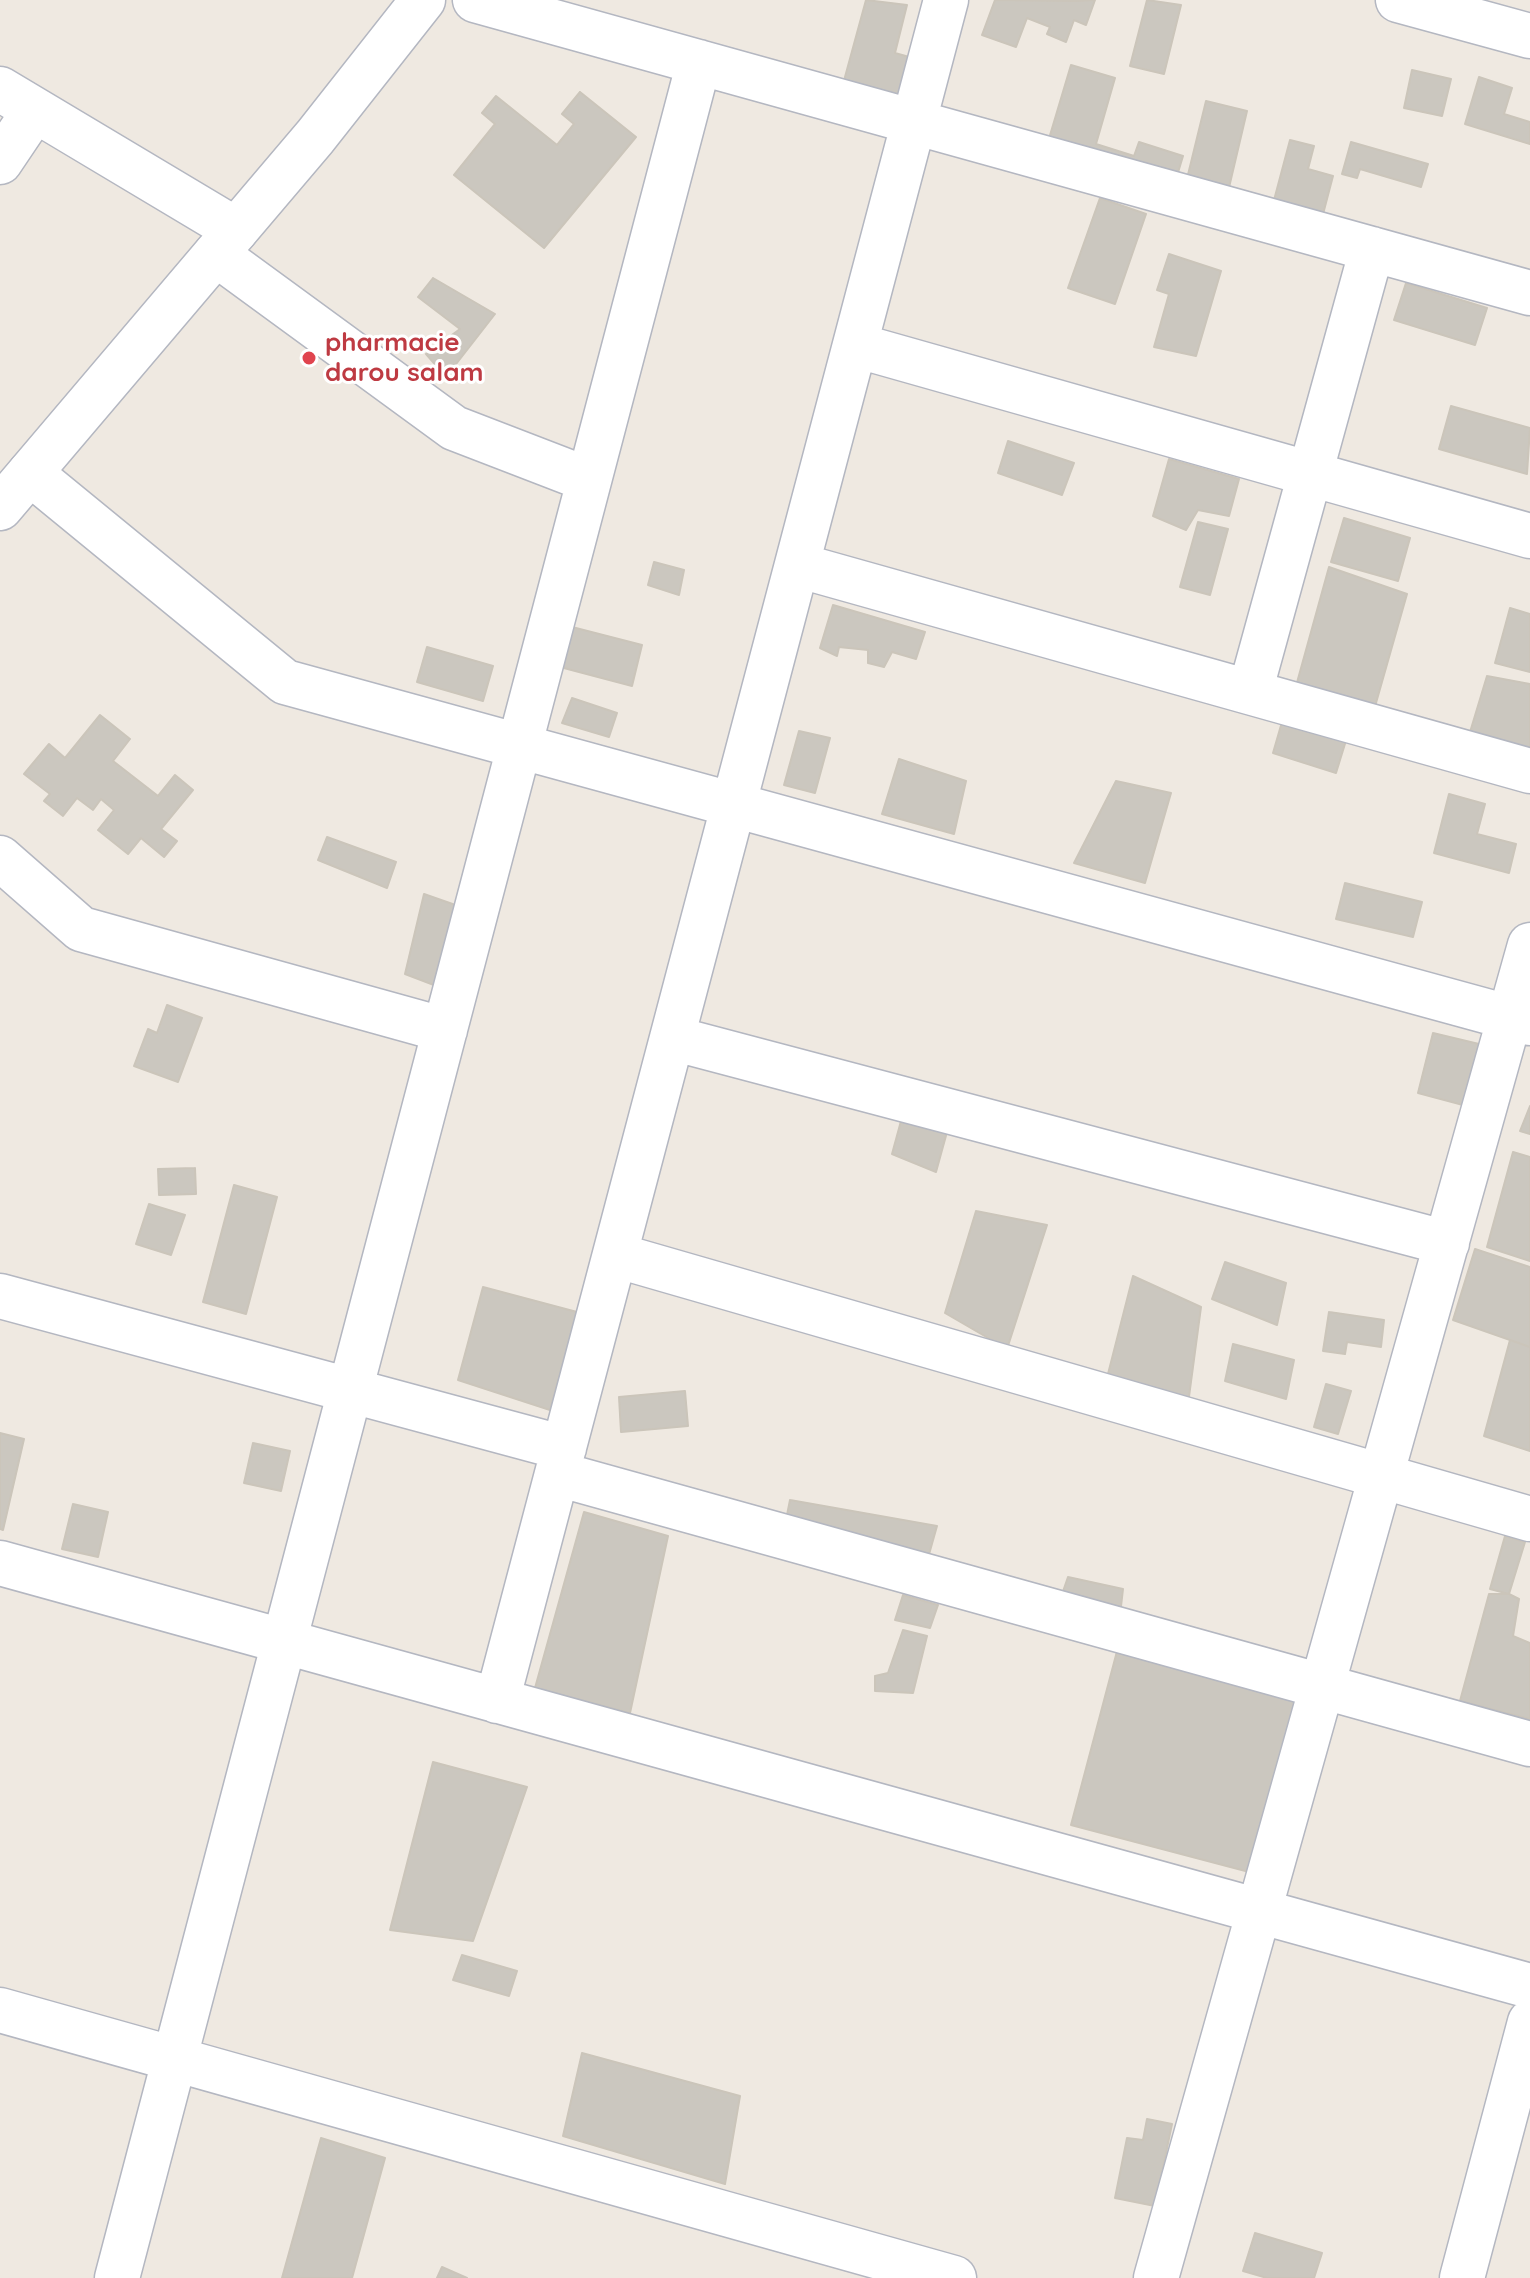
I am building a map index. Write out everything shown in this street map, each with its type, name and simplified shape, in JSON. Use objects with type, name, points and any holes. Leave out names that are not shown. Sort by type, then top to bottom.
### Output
[{"type":"street","points":[[0,508],[226,242],[423,0]]},
{"type":"street","points":[[475,0],[1530,293]]},
{"type":"street","points":[[497,1701],[946,0]]},
{"type":"street","points":[[1398,0],[1530,36]]},
{"type":"street","points":[[117,2278],[699,62]]},
{"type":"street","points":[[0,162],[18,99],[226,242],[454,428],[589,480]]},
{"type":"street","points":[[1250,692],[1372,249]]},
{"type":"street","points":[[855,345],[1530,536]]},
{"type":"street","points":[[30,473],[285,682],[1520,1020]]},
{"type":"street","points":[[797,565],[1530,771]]},
{"type":"street","points":[[0,858],[81,929],[445,1030]]},
{"type":"street","points":[[1156,2278],[1447,1243],[1520,1020],[1530,945]]},
{"type":"street","points":[[672,1038],[1447,1243]]},
{"type":"street","points":[[615,1255],[1530,1519]]},
{"type":"street","points":[[0,1296],[350,1391],[561,1461],[1322,1686],[1530,1744]]},
{"type":"street","points":[[0,1563],[1530,1986]]},
{"type":"street","points":[[0,2010],[954,2278]]},
{"type":"street","points":[[1462,2278],[1530,2022]]},
{"type":"building","points":[[866,0],[907,5],[895,53],[920,60],[905,116],[839,99]]},
{"type":"building","points":[[995,0],[1095,0],[1086,25],[1074,20],[1066,42],[1047,34],[1050,27],[1027,18],[1016,47],[982,35]]},
{"type":"building","points":[[1147,0],[1181,5],[1164,74],[1130,66]]},
{"type":"building","points":[[1071,65],[1115,78],[1096,144],[1134,156],[1139,142],[1183,156],[1173,189],[1045,152]]},
{"type":"building","points":[[1412,70],[1451,79],[1442,116],[1404,108]]},
{"type":"building","points":[[1479,77],[1512,88],[1504,114],[1530,122],[1530,144],[1465,124]]},
{"type":"building","points":[[580,92],[636,137],[544,248],[454,175],[495,124],[482,113],[496,96],[557,145],[574,124],[562,114]]},
{"type":"building","points":[[1206,101],[1247,111],[1227,196],[1185,187]]},
{"type":"building","points":[[1290,140],[1314,146],[1308,169],[1333,176],[1322,218],[1273,204]]},
{"type":"building","points":[[1351,142],[1428,164],[1421,187],[1360,169],[1357,178],[1342,174]]},
{"type":"building","points":[[1100,198],[1146,214],[1115,304],[1068,288]]},
{"type":"building","points":[[1169,254],[1221,271],[1196,356],[1154,347],[1169,294],[1157,290]]},
{"type":"building","points":[[433,278],[495,314],[446,377],[426,354],[460,329],[418,297]]},
{"type":"building","points":[[1406,283],[1487,308],[1475,345],[1394,320]]},
{"type":"building","points":[[1451,406],[1530,428],[1527,474],[1439,449]]},
{"type":"building","points":[[1008,441],[1074,463],[1062,495],[998,473]]},
{"type":"building","points":[[1169,459],[1239,479],[1229,516],[1198,510],[1186,530],[1153,516]]},
{"type":"building","points":[[1344,518],[1410,538],[1398,581],[1331,562]]},
{"type":"building","points":[[1198,522],[1228,529],[1210,595],[1180,587]]},
{"type":"building","points":[[654,562],[684,570],[679,595],[648,585]]},
{"type":"building","points":[[1329,567],[1407,594],[1372,717],[1293,697]]},
{"type":"building","points":[[833,605],[925,632],[916,659],[892,652],[884,667],[868,663],[868,650],[839,647],[837,656],[820,648]]},
{"type":"building","points":[[1510,608],[1530,614],[1530,672],[1495,663]]},
{"type":"building","points":[[572,627],[642,645],[632,686],[560,667]]},
{"type":"building","points":[[427,647],[493,666],[483,701],[417,682]]},
{"type":"building","points":[[1487,676],[1530,684],[1530,770],[1464,752]]},
{"type":"building","points":[[572,698],[617,713],[609,737],[562,723]]},
{"type":"building","points":[[100,715],[130,739],[113,761],[158,796],[175,775],[193,790],[161,829],[177,841],[164,857],[141,838],[128,854],[98,830],[114,810],[101,799],[93,810],[77,798],[63,816],[44,801],[50,794],[24,774],[49,744],[65,758]]},
{"type":"building","points":[[1284,715],[1348,734],[1336,773],[1273,753]]},
{"type":"building","points":[[799,731],[830,738],[815,793],[784,785]]},
{"type":"building","points":[[899,759],[966,781],[954,834],[882,814]]},
{"type":"building","points":[[1116,781],[1171,793],[1145,883],[1074,863]]},
{"type":"building","points":[[1449,794],[1485,804],[1477,834],[1516,844],[1509,873],[1434,853]]},
{"type":"building","points":[[327,837],[396,862],[387,888],[318,860]]},
{"type":"building","points":[[1345,883],[1422,902],[1413,937],[1336,919]]},
{"type":"building","points":[[424,894],[464,908],[447,990],[405,974]]},
{"type":"building","points":[[167,1005],[202,1018],[178,1082],[134,1066],[148,1029],[157,1033]]},
{"type":"building","points":[[1433,1033],[1479,1044],[1463,1105],[1418,1093]]},
{"type":"building","points":[[1530,1106],[1530,1134],[1520,1131]]},
{"type":"building","points":[[901,1121],[947,1132],[936,1172],[892,1154]]},
{"type":"building","points":[[1513,1152],[1530,1157],[1530,1261],[1487,1247]]},
{"type":"building","points":[[195,1168],[196,1194],[159,1195],[158,1169]]},
{"type":"building","points":[[234,1185],[277,1197],[246,1314],[203,1302]]},
{"type":"building","points":[[149,1204],[185,1215],[171,1255],[136,1244]]},
{"type":"building","points":[[976,1211],[1047,1225],[1007,1349],[945,1313]]},
{"type":"building","points":[[1475,1249],[1530,1267],[1530,1347],[1453,1320]]},
{"type":"building","points":[[1225,1262],[1286,1283],[1277,1325],[1212,1299]]},
{"type":"building","points":[[1133,1276],[1201,1307],[1188,1404],[1108,1374]]},
{"type":"building","points":[[483,1287],[577,1312],[550,1410],[458,1380]]},
{"type":"building","points":[[1329,1312],[1384,1320],[1381,1347],[1347,1342],[1345,1354],[1323,1351]]},
{"type":"building","points":[[1510,1340],[1530,1347],[1530,1451],[1484,1436]]},
{"type":"building","points":[[1233,1344],[1294,1360],[1286,1399],[1225,1381]]},
{"type":"building","points":[[1326,1384],[1351,1391],[1338,1434],[1314,1427]]},
{"type":"building","points":[[685,1391],[688,1426],[621,1432],[619,1397]]},
{"type":"building","points":[[0,1433],[24,1439],[3,1530],[0,1529]]},
{"type":"building","points":[[253,1443],[290,1451],[281,1491],[244,1483]]},
{"type":"building","points":[[790,1500],[937,1526],[926,1565],[784,1530]]},
{"type":"building","points":[[73,1504],[108,1512],[98,1557],[62,1549]]},
{"type":"building","points":[[584,1512],[668,1536],[630,1713],[535,1688]]},
{"type":"building","points":[[1505,1536],[1525,1542],[1509,1594],[1490,1589]]},
{"type":"building","points":[[1068,1577],[1123,1589],[1119,1624],[1059,1603]]},
{"type":"building","points":[[1489,1594],[1509,1594],[1519,1599],[1513,1636],[1530,1643],[1530,1719],[1460,1701]]},
{"type":"building","points":[[903,1595],[938,1605],[930,1628],[895,1620]]},
{"type":"building","points":[[903,1630],[927,1636],[913,1693],[875,1691],[875,1676],[888,1673]]},
{"type":"building","points":[[1120,1640],[1303,1689],[1253,1873],[1071,1825]]},
{"type":"building","points":[[433,1762],[527,1787],[473,1941],[390,1930]]},
{"type":"building","points":[[462,1955],[517,1971],[509,1996],[453,1980]]},
{"type":"building","points":[[582,2053],[740,2096],[725,2184],[563,2136]]},
{"type":"building","points":[[1147,2119],[1172,2124],[1155,2206],[1115,2198],[1127,2138],[1143,2140]]},
{"type":"building","points":[[321,2138],[385,2158],[352,2278],[282,2278]]},
{"type":"building","points":[[1255,2233],[1322,2253],[1314,2278],[1267,2278],[1243,2271]]},
{"type":"building","points":[[442,2267],[467,2278],[437,2278]]},
{"type":"place","name":"pharmacie darou salam","points":[[309,358]]}]
